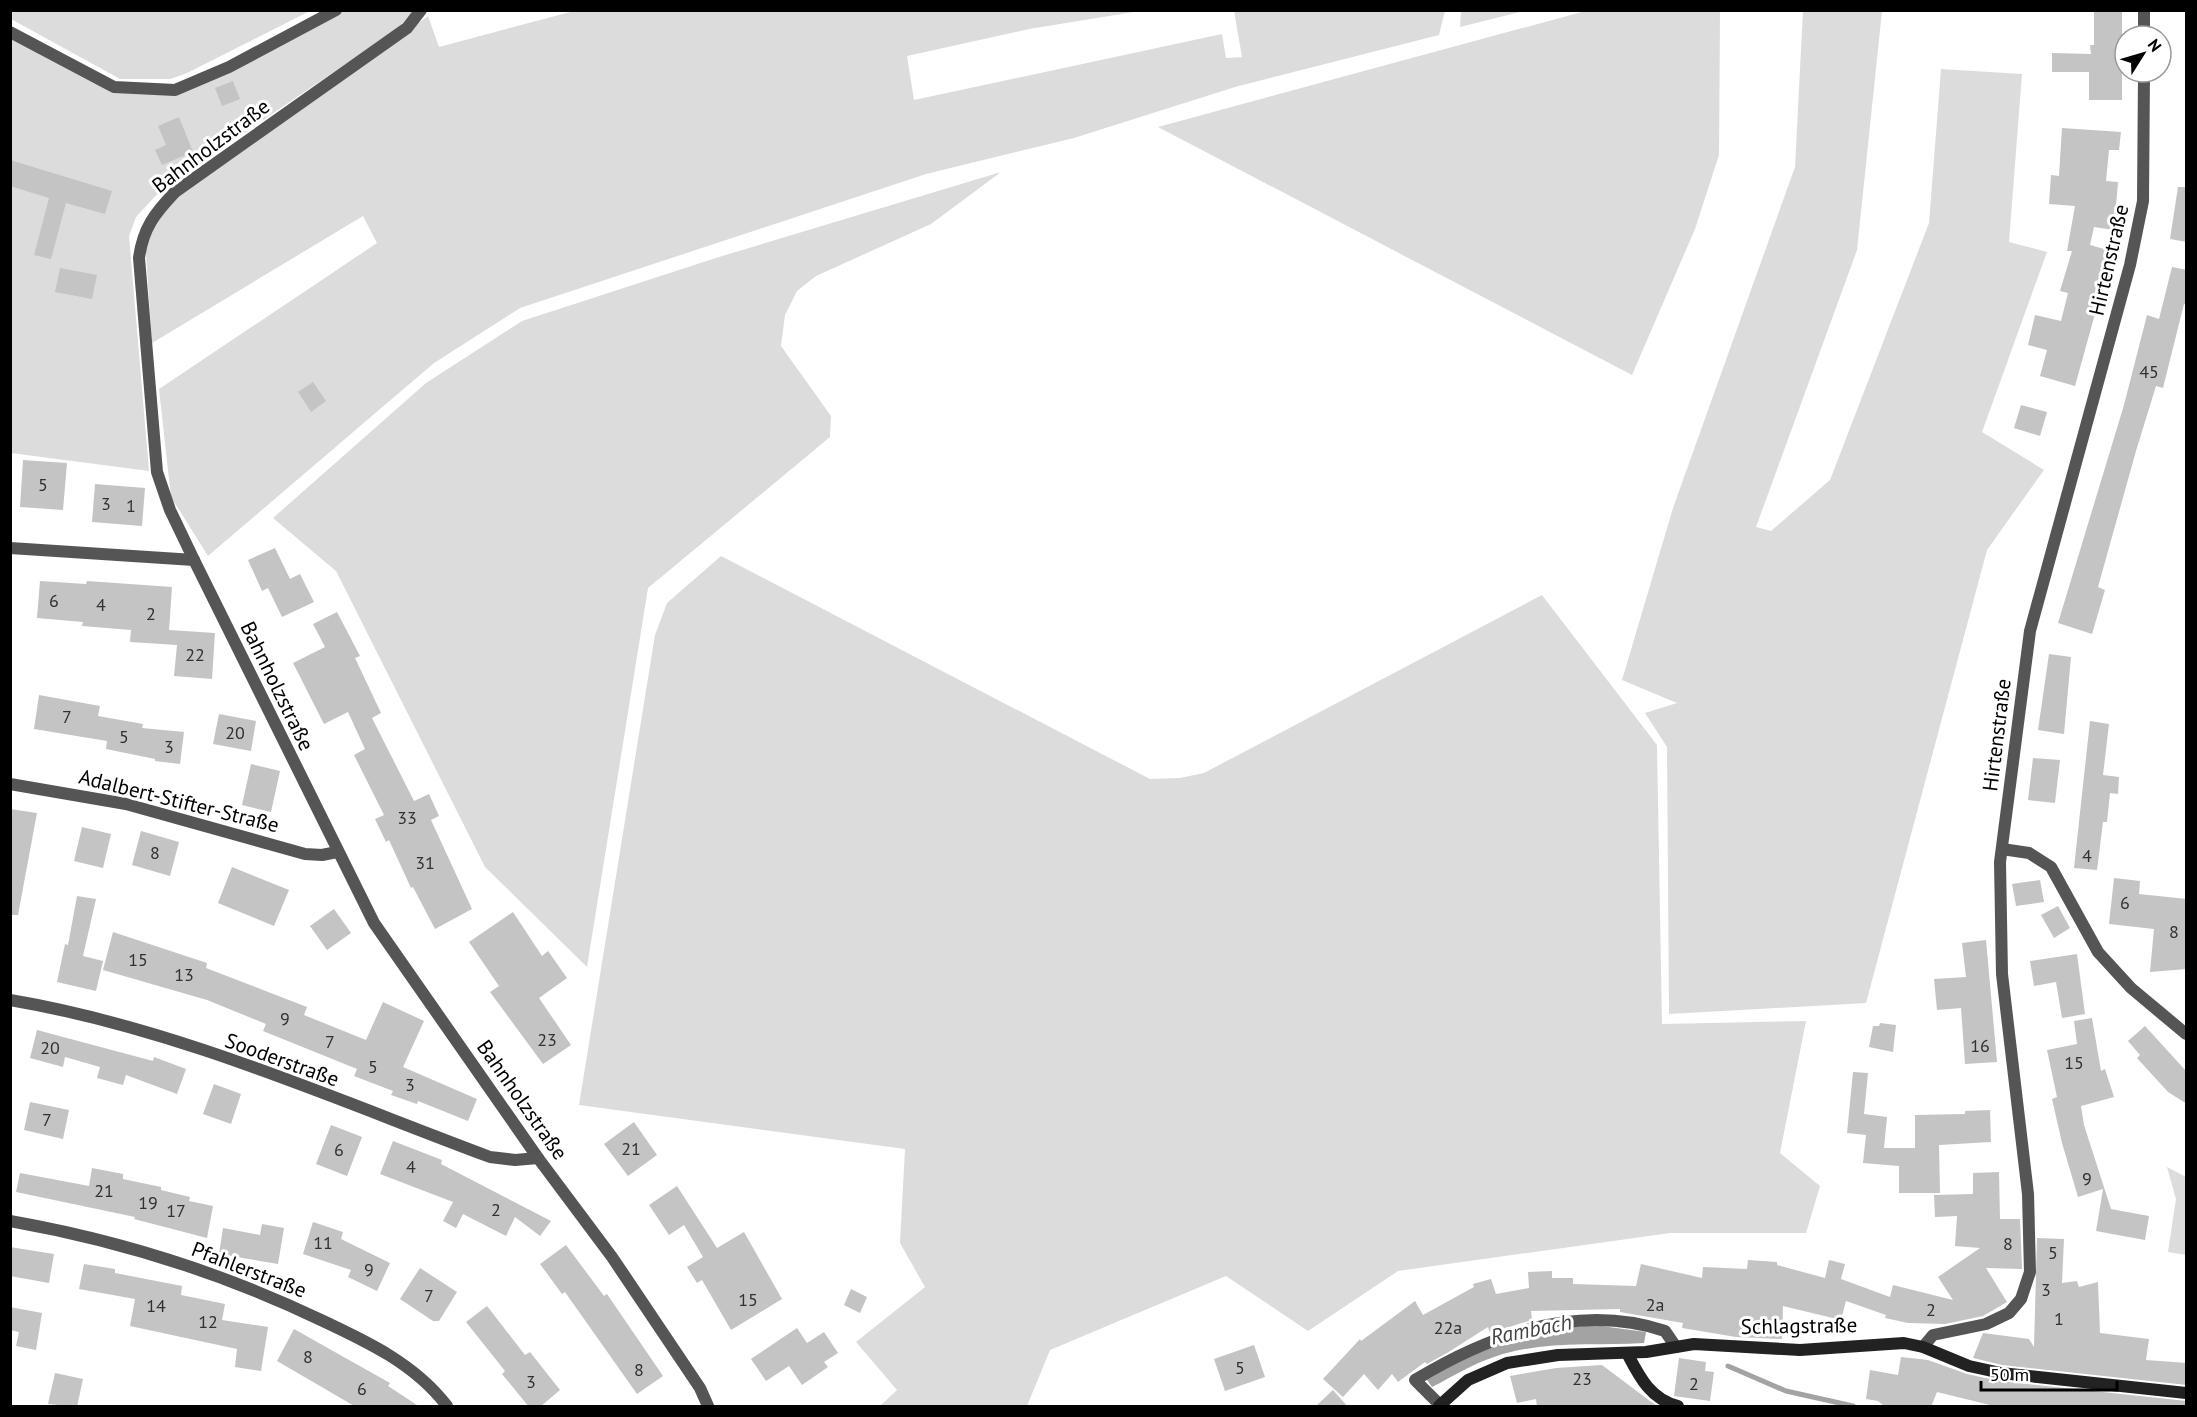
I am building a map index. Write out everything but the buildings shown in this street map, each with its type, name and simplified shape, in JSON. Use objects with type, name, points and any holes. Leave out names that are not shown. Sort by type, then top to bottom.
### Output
[{"type":"main road","name":"Schlagstraße","points":[[1440,1406],[1468,1380],[1507,1363],[1558,1355],[1627,1353],[1703,1344],[1800,1350],[1895,1342],[1923,1347],[1969,1366],[2001,1373],[2187,1393]]},
{"type":"main road","points":[[1627,1353],[1644,1384],[1671,1405]]},
{"type":"street","points":[[10,32],[114,87],[175,90],[229,67],[336,10]]},
{"type":"street","name":"Bahnholzstraße","points":[[421,10],[407,28],[175,192],[153,214],[141,237],[138,258],[157,472],[170,510],[194,560],[374,923],[538,1158],[612,1257],[700,1388],[708,1407]]},
{"type":"street","name":"Hirtenstraße","points":[[1923,1347],[1933,1335],[1986,1324],[2009,1313],[2021,1299],[2030,1272],[2028,1194],[2002,975],[1998,879],[2030,631],[2127,275],[2143,201],[2144,84]]},
{"type":"street","points":[[10,548],[194,560]]},
{"type":"street","name":"Adalbert-Stifter-Straße","points":[[10,784],[126,804],[305,854],[322,855],[337,852]]},
{"type":"street","points":[[2002,849],[2030,854],[2051,867],[2098,952],[2132,988],[2187,1034]]},
{"type":"street","name":"Sooderstraße","points":[[10,1000],[67,1012],[155,1036],[490,1157],[515,1160],[538,1158]]},
{"type":"street","name":"Pfahlerstraße","points":[[10,1221],[143,1252],[215,1275],[299,1310],[401,1361],[430,1386],[447,1407]]},
{"type":"street","points":[[1440,1406],[1415,1380],[1477,1346],[1528,1329],[1579,1321],[1628,1322],[1665,1331],[1676,1347]]},
{"type":"shaded area","points":[[11,10],[310,11],[185,74],[170,79],[120,79],[11,19]]},
{"type":"shaded area","points":[[1461,10],[1524,11],[1460,27]]},
{"type":"shaded area","points":[[1589,10],[1720,11],[1719,155],[1695,229],[1632,375],[1158,127]]},
{"type":"shaded area","points":[[341,11],[413,11],[397,29],[162,189],[136,217],[129,236],[149,471],[11,453],[10,34],[116,92],[175,95]]},
{"type":"shaded area","points":[[574,11],[1140,11],[1029,29],[907,56],[914,100],[1222,34],[1226,58],[1242,57],[1234,11],[1445,11],[1439,35],[1235,87],[1074,138],[926,174],[520,308],[434,363],[208,556],[171,497],[159,389],[377,243],[363,216],[152,343],[145,239],[176,196],[335,85],[428,16],[439,47]]},
{"type":"shaded area","points":[[1803,11],[1882,11],[1857,250],[1756,527],[1771,531],[1830,480],[1929,223],[1941,69],[2022,74],[2009,242],[2047,252],[1982,432],[2044,470],[1987,550],[1866,1003],[1669,1014],[1667,747],[1645,713],[1677,703],[1622,680],[1673,508],[1795,167]]},
{"type":"shaded area","points":[[1001,172],[931,224],[816,276],[797,291],[785,315],[781,346],[831,416],[830,437],[648,588],[587,967],[485,867],[336,571],[273,518],[426,383],[522,321],[719,257]]},
{"type":"shaded area","points":[[721,556],[1150,779],[1180,778],[1204,773],[1542,595],[1657,745],[1662,1024],[1806,1021],[1780,1153],[1820,1186],[1806,1233],[1670,1233],[1398,1271],[1308,1331],[1226,1276],[1050,1350],[1027,1406],[880,1406],[897,1390],[856,1342],[925,1287],[900,1243],[905,1149],[579,1105],[655,635],[667,603]]},
{"type":"shaded area","points":[[2167,1167],[2186,1177],[2186,1255],[2168,1252],[2176,1199]]},
{"type":"shaded area","points":[[1594,1325],[1646,1332],[1644,1343],[1531,1348],[1486,1360],[1432,1387],[1425,1377],[1507,1342],[1549,1331]]},
{"type":"waterway","name":"Rambach","points":[[1728,1366],[1786,1391],[1853,1406]]}]
